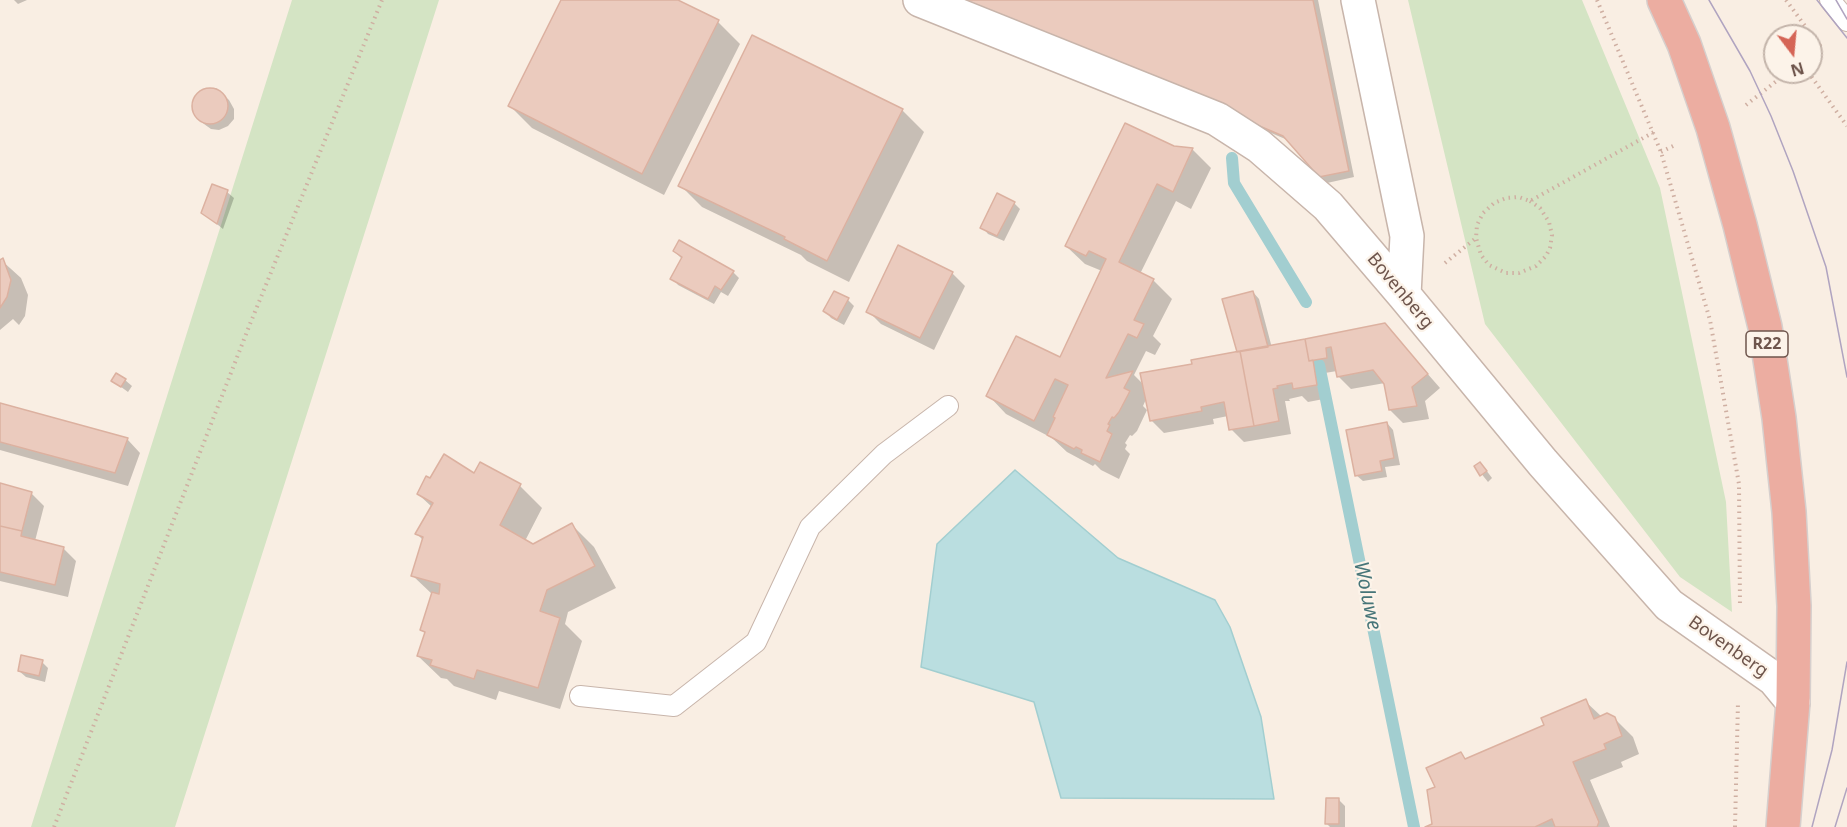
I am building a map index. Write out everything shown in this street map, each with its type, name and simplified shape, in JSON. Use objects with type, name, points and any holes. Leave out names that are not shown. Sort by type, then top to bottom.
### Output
[{"type":"highway","name":"R22","points":[[1665,0],[1713,128],[1740,225],[1765,327],[1779,418],[1789,512],[1794,606],[1793,702],[1783,827]]},
{"type":"street","name":"Bovenberg","points":[[920,0],[1217,119],[1259,146],[1328,206],[1543,463],[1669,605],[1774,679],[1793,702]]},
{"type":"street","points":[[1358,0],[1407,236],[1404,295]]},
{"type":"lane","points":[[1830,0],[1847,21]]},
{"type":"lane","points":[[580,696],[674,706],[756,642],[810,527],[884,454],[948,406]]},
{"type":"path","points":[[1597,0],[1661,152],[1710,320],[1739,484],[1740,656],[1735,827]]},
{"type":"path","points":[[1786,0],[1804,24]]},
{"type":"path","points":[[54,827],[250,324],[380,1]]},
{"type":"path","points":[[1817,84],[1847,126]]},
{"type":"path","points":[[1530,201],[1540,208],[1549,222],[1552,235],[1546,256],[1536,266],[1519,273],[1506,273],[1489,265],[1481,255],[1476,238],[1477,225],[1483,213],[1494,203],[1506,198],[1519,197],[1530,201],[1654,132]]},
{"type":"green space","points":[[292,0],[439,0],[175,827],[31,827]]},
{"type":"green space","points":[[1408,0],[1582,0],[1660,188],[1726,502],[1732,612],[1680,577],[1485,324]]},
{"type":"water","points":[[1015,470],[1118,558],[1215,600],[1230,627],[1261,717],[1274,799],[1061,798],[1034,702],[921,667],[937,544]]},
{"type":"building","points":[[561,0],[678,0],[719,20],[642,174],[508,106]]},
{"type":"building","points":[[963,0],[1313,0],[1349,171],[1319,177],[1283,136]]},
{"type":"building","points":[[752,35],[903,109],[827,261],[784,239],[785,237],[678,186]]},
{"type":"building","points":[[210,88],[223,93],[228,106],[223,119],[210,124],[197,119],[192,106],[197,93]]},
{"type":"building","points":[[1125,123],[1174,146],[1193,148],[1173,192],[1157,184],[1119,262],[1154,279],[1134,320],[1144,324],[1137,338],[1128,334],[1106,378],[1133,371],[1124,388],[1130,391],[1119,412],[1108,424],[1110,425],[1107,431],[1112,434],[1100,462],[1081,453],[1082,450],[1076,447],[1074,449],[1047,435],[1068,385],[1055,379],[1034,421],[986,396],[1016,336],[1060,357],[1106,259],[1089,251],[1086,256],[1065,246]]},
{"type":"building","points":[[212,184],[228,190],[217,224],[201,213]]},
{"type":"building","points":[[997,193],[1015,202],[997,236],[980,228]]},
{"type":"building","points":[[679,240],[734,271],[721,290],[715,286],[708,299],[670,279],[682,257],[673,251]]},
{"type":"building","points":[[898,245],[953,272],[920,338],[866,312]]},
{"type":"building","points":[[3,258],[11,280],[7,297],[0,308],[0,260]]},
{"type":"building","points":[[834,291],[849,298],[837,320],[823,311]]},
{"type":"building","points":[[1253,291],[1268,347],[1237,352],[1222,299]]},
{"type":"building","points":[[1385,323],[1428,374],[1412,387],[1417,406],[1389,410],[1384,384],[1373,370],[1337,377],[1331,347],[1326,348],[1327,358],[1309,361],[1305,339]]},
{"type":"building","points":[[1305,339],[1309,361],[1313,360],[1317,385],[1293,389],[1292,383],[1277,386],[1278,388],[1273,389],[1279,421],[1254,426],[1240,351]]},
{"type":"building","points":[[1240,351],[1254,426],[1229,430],[1224,402],[1201,407],[1202,411],[1150,421],[1140,373],[1192,364],[1191,360]]},
{"type":"building","points":[[116,373],[126,379],[121,387],[111,381]]},
{"type":"building","points":[[0,403],[128,438],[115,473],[0,442]]},
{"type":"building","points":[[1387,422],[1394,458],[1380,461],[1382,471],[1355,476],[1346,430]]},
{"type":"building","points":[[444,454],[474,473],[480,462],[521,484],[500,525],[533,544],[572,523],[595,566],[547,590],[540,611],[560,618],[538,688],[477,670],[474,679],[430,665],[432,660],[417,656],[425,632],[420,630],[432,592],[439,594],[440,584],[411,576],[423,537],[415,534],[433,503],[417,494],[426,476],[430,478]]},
{"type":"building","points":[[1480,462],[1487,471],[1480,476],[1474,466]]},
{"type":"building","points":[[0,483],[32,492],[22,531],[0,526]]},
{"type":"building","points":[[0,526],[22,531],[21,536],[64,547],[55,585],[0,572]]},
{"type":"building","points":[[21,655],[43,660],[39,676],[18,671]]},
{"type":"building","points":[[1586,699],[1594,719],[1607,713],[1615,717],[1622,736],[1604,744],[1606,749],[1573,762],[1599,822],[1597,827],[1555,827],[1552,819],[1535,827],[1425,827],[1432,824],[1427,790],[1435,787],[1426,768],[1461,752],[1465,759],[1544,725],[1541,718]]},
{"type":"building","points":[[1326,798],[1339,798],[1339,824],[1325,824]]},
{"type":"waterway","name":"Woluwe","points":[[1232,158],[1234,183],[1306,302]]},
{"type":"waterway","name":"Woluwe","points":[[1319,365],[1414,827]]},
{"type":"tram line","points":[[1709,0],[1750,71],[1793,171],[1826,267],[1847,377]]},
{"type":"tram line","points":[[1817,0],[1847,38]]},
{"type":"tram line","points":[[1836,0],[1847,19]]},
{"type":"tram line","points":[[1812,827],[1832,750],[1847,662]]},
{"type":"tram line","points":[[1835,827],[1847,788]]}]
